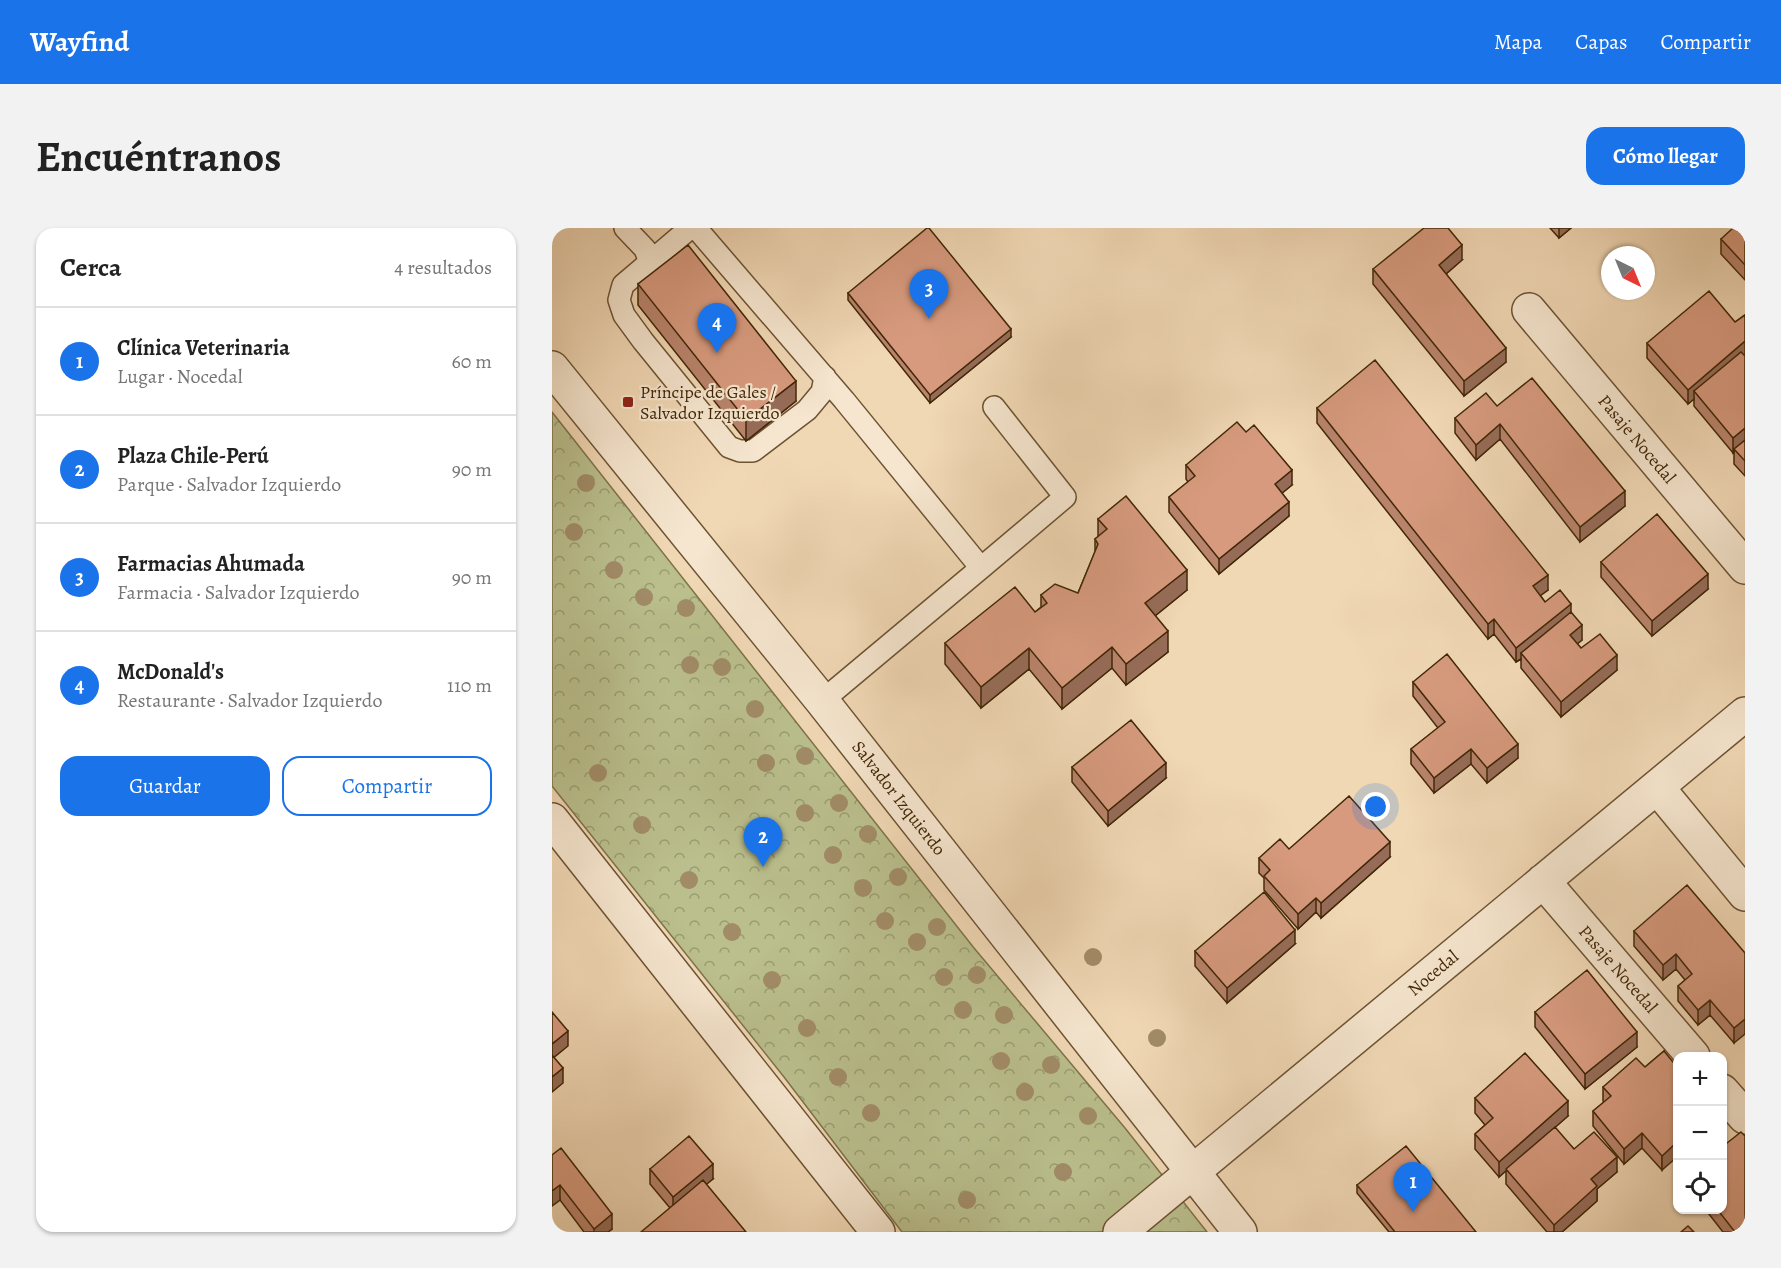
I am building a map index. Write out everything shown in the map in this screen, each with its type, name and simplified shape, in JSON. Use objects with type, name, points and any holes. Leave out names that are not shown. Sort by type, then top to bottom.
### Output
[{"type":"street","name":"Pasaje Nocedal","points":[[1529,310],[1745,567]]},
{"type":"street","name":"Salvador Izquierdo","points":[[552,368],[822,701],[1240,1232]]},
{"type":"street","name":"Nocedal","points":[[1120,1232],[1745,714]]},
{"type":"street","points":[[1657,787],[1745,894]]},
{"type":"street","points":[[552,820],[878,1232]]},
{"type":"street","name":"Pasaje Nocedal","points":[[1543,881],[1690,1052]]},
{"type":"street","points":[[1727,1096],[1745,1117]]},
{"type":"lane","points":[[625,228],[645,249],[650,263]]},
{"type":"lane","points":[[690,228],[623,285],[619,300],[624,315],[643,341],[729,447],[740,451],[753,451],[807,410],[822,392],[825,377]]},
{"type":"lane","points":[[696,228],[825,377],[981,568]]},
{"type":"lane","points":[[822,701],[1065,497],[994,407]]},
{"type":"green space","points":[[552,412],[974,948],[1125,1128],[1207,1232],[902,1232],[784,1077],[552,786]]},
{"type":"building","points":[[927,228],[1011,329],[930,395],[848,293]]},
{"type":"building","points":[[1424,228],[1448,228],[1462,245],[1439,265],[1506,348],[1464,381],[1373,269]]},
{"type":"building","points":[[1733,228],[1745,228],[1745,265],[1721,239]]},
{"type":"building","points":[[688,245],[796,381],[746,420],[638,284]]},
{"type":"building","points":[[1709,291],[1735,322],[1745,315],[1745,341],[1688,390],[1647,343]]},
{"type":"building","points":[[1741,352],[1745,356],[1745,428],[1733,438],[1694,391]]},
{"type":"building","points":[[1375,360],[1548,575],[1533,586],[1545,602],[1560,590],[1571,604],[1516,648],[1494,619],[1488,624],[1317,408]]},
{"type":"building","points":[[1532,378],[1625,491],[1580,527],[1500,424],[1476,445],[1455,418],[1486,393],[1497,406]]},
{"type":"building","points":[[1237,422],[1246,432],[1254,425],[1292,470],[1275,484],[1289,502],[1219,559],[1169,497],[1195,476],[1186,465]]},
{"type":"building","points":[[1745,440],[1745,461],[1734,449]]},
{"type":"building","points":[[1126,496],[1187,570],[1145,603],[1168,631],[1126,664],[1112,647],[1062,688],[1029,648],[981,687],[945,643],[1015,587],[1035,612],[1047,603],[1041,595],[1055,584],[1078,593],[1098,544],[1095,539],[1107,529],[1098,519]]},
{"type":"building","points":[[1657,514],[1708,574],[1652,621],[1601,562]]},
{"type":"building","points":[[1571,612],[1582,625],[1570,635],[1581,648],[1600,634],[1617,655],[1561,702],[1521,653]]},
{"type":"building","points":[[1447,654],[1518,744],[1487,768],[1471,749],[1434,778],[1411,749],[1445,722],[1413,682]]},
{"type":"building","points":[[1131,720],[1166,763],[1108,811],[1072,767]]},
{"type":"building","points":[[1349,796],[1390,842],[1321,903],[1316,898],[1298,914],[1264,876],[1270,870],[1259,858],[1280,839],[1289,849]]},
{"type":"building","points":[[1687,885],[1745,953],[1745,1019],[1734,1028],[1710,1000],[1698,1010],[1678,986],[1692,974],[1676,954],[1663,965],[1634,931]]},
{"type":"building","points":[[1264,892],[1295,930],[1227,988],[1195,951]]},
{"type":"building","points":[[1587,970],[1637,1032],[1585,1074],[1535,1012]]},
{"type":"building","points":[[552,1012],[568,1031],[552,1044]]},
{"type":"building","points":[[1664,1051],[1673,1062],[1673,1146],[1662,1156],[1642,1133],[1624,1149],[1593,1111],[1611,1096],[1603,1087],[1636,1058],[1645,1067]]},
{"type":"building","points":[[1525,1053],[1568,1101],[1499,1162],[1475,1134],[1493,1118],[1475,1098]]},
{"type":"building","points":[[552,1055],[563,1068],[552,1077]]},
{"type":"building","points":[[1555,1127],[1574,1149],[1594,1132],[1617,1157],[1591,1179],[1597,1186],[1554,1225],[1506,1169]]},
{"type":"building","points":[[1741,1132],[1745,1136],[1745,1232],[1735,1232],[1721,1214],[1727,1214],[1727,1143]]},
{"type":"building","points":[[689,1136],[713,1164],[673,1197],[650,1169]]},
{"type":"building","points":[[1406,1146],[1476,1232],[1395,1232],[1357,1185]]},
{"type":"building","points":[[561,1148],[612,1214],[594,1229],[560,1185],[552,1191],[552,1155]]},
{"type":"building","points":[[703,1180],[746,1232],[641,1232]]},
{"type":"building","points":[[1688,1226],[1694,1232],[1681,1232]]},
{"type":"place","name":"Farmacias Ahumada","points":[[929,319]]},
{"type":"place","name":"McDonald's","points":[[717,353]]},
{"type":"place","name":"Príncipe de Gales / Salvador Izquierdo","points":[[628,402]]},
{"type":"place","name":"Plaza Chile-Perú","points":[[763,867]]},
{"type":"place","name":"Clínica Veterinaria","points":[[1413,1212]]}]
